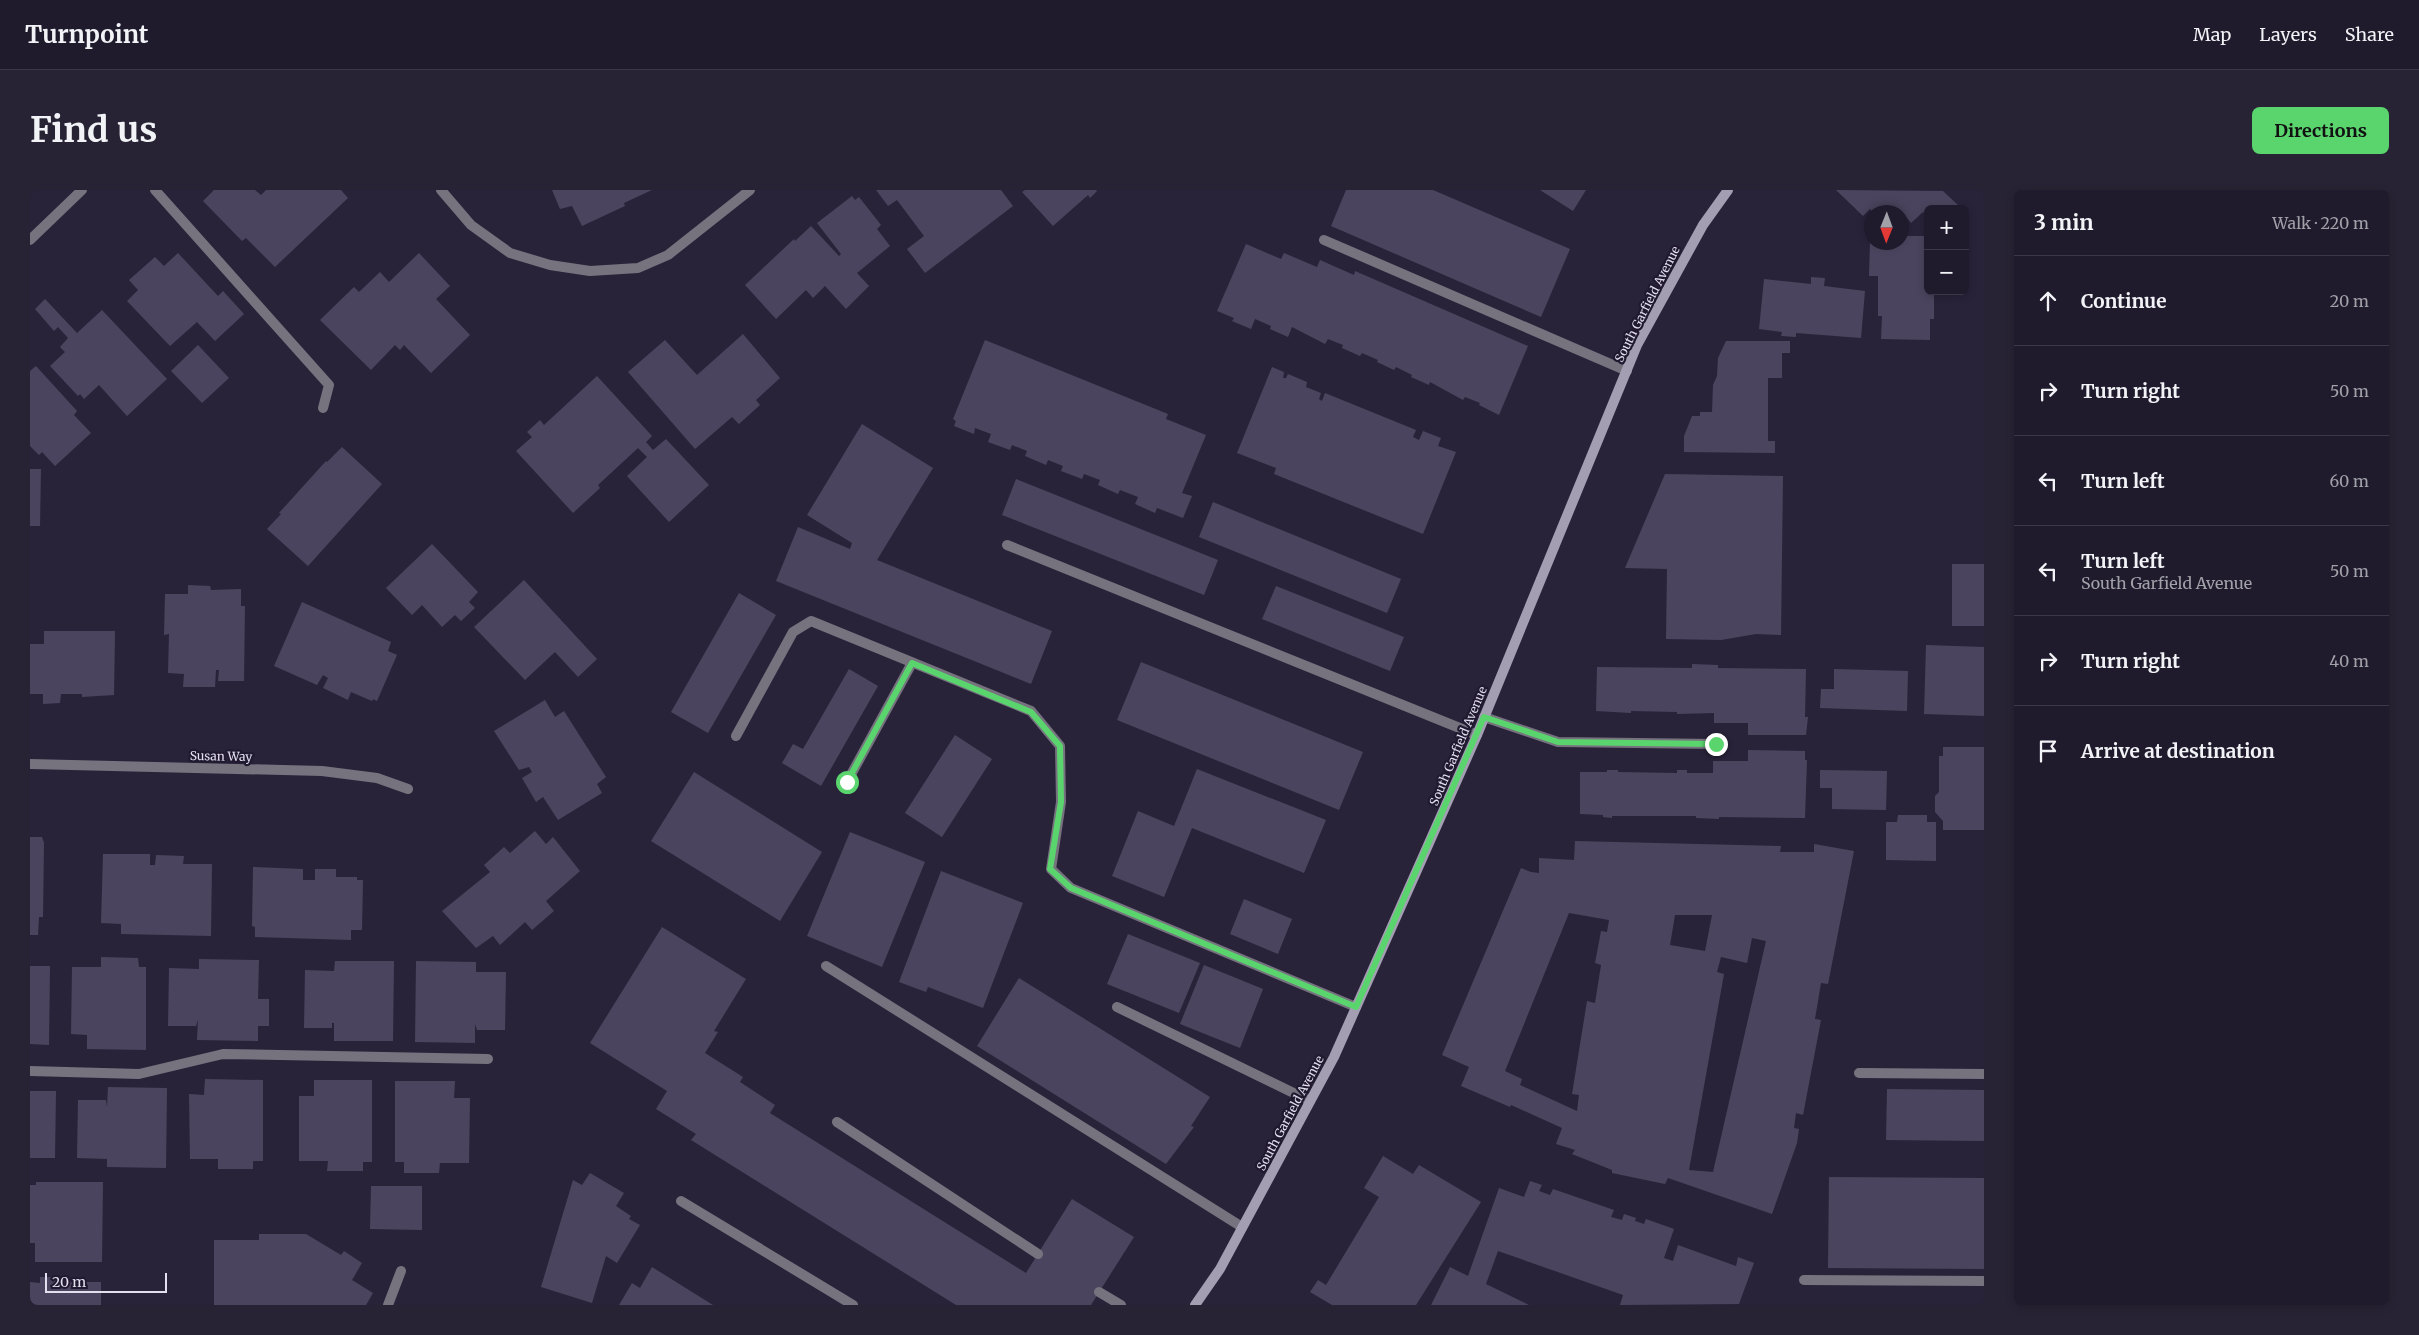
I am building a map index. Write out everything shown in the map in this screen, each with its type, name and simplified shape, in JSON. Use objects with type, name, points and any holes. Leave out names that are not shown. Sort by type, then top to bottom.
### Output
[{"type":"main road","name":"South Garfield Avenue","points":[[1195,1305],[1220,1269],[1334,1057],[1477,736],[1637,345],[1703,225],[1728,190]]},
{"type":"street","points":[[30,240],[82,190]]},
{"type":"street","points":[[155,190],[329,385],[323,408]]},
{"type":"street","points":[[441,190],[471,225],[510,253],[550,265],[590,271],[638,268],[668,255],[750,190]]},
{"type":"street","points":[[1324,240],[1627,371]]},
{"type":"street","points":[[1007,545],[1477,736]]},
{"type":"street","points":[[736,736],[793,632],[811,621],[1031,712],[1060,746],[1061,802],[1050,869],[1071,888],[1356,1007]]},
{"type":"street","points":[[847,782],[912,663]]},
{"type":"street","points":[[1484,717],[1558,742],[1716,744]]},
{"type":"street","name":"Susan Way","points":[[30,764],[322,771],[377,778],[408,789]]},
{"type":"street","points":[[826,966],[1242,1226]]},
{"type":"street","points":[[1117,1006],[1310,1101]]},
{"type":"street","points":[[30,1071],[139,1074],[222,1054],[488,1059]]},
{"type":"street","points":[[1859,1073],[1984,1074]]},
{"type":"street","points":[[837,1122],[1038,1254]]},
{"type":"street","points":[[681,1201],[853,1305]]},
{"type":"street","points":[[388,1305],[401,1271]]},
{"type":"street","points":[[1804,1280],[1984,1281]]},
{"type":"street","points":[[1100,1292],[1122,1305]]},
{"type":"building","points":[[214,190],[255,190],[261,195],[266,190],[341,190],[348,198],[275,267],[246,238],[242,241],[203,201]]},
{"type":"building","points":[[552,190],[652,190],[624,203],[625,206],[582,226],[572,206],[560,209]]},
{"type":"building","points":[[876,190],[1001,190],[1013,206],[925,273],[907,249],[924,236],[897,200],[888,206]]},
{"type":"building","points":[[1025,190],[1097,191],[1090,198],[1088,195],[1053,226],[1022,192]]},
{"type":"building","points":[[1346,190],[1433,190],[1570,249],[1541,317],[1331,226]]},
{"type":"building","points":[[1540,190],[1586,190],[1573,211]]},
{"type":"building","points":[[1836,190],[1943,191],[1958,205],[1924,205],[1924,213],[1911,223],[1909,221],[1909,205],[1864,205],[1863,216]]},
{"type":"building","points":[[852,196],[855,200],[859,197],[881,225],[877,229],[890,246],[857,273],[869,286],[846,309],[825,286],[813,298],[806,290],[776,319],[745,285],[794,239],[795,241],[811,226],[839,256],[841,254],[817,223]]},
{"type":"building","points":[[1909,236],[1924,236],[1924,295],[1934,295],[1934,319],[1930,319],[1930,340],[1881,339],[1882,316],[1878,316],[1878,276],[1869,276],[1870,250],[1909,250]]},
{"type":"building","points":[[1246,244],[1281,259],[1284,253],[1317,267],[1320,260],[1354,275],[1355,271],[1528,346],[1499,415],[1479,405],[1480,403],[1465,397],[1463,400],[1430,382],[1429,385],[1411,377],[1412,375],[1396,367],[1394,370],[1362,353],[1360,356],[1342,348],[1343,345],[1328,339],[1325,344],[1292,327],[1288,337],[1270,329],[1271,326],[1255,319],[1251,329],[1232,321],[1234,318],[1217,311]]},
{"type":"building","points":[[178,253],[218,296],[223,291],[244,314],[215,341],[197,322],[170,346],[127,301],[138,290],[129,280],[155,257],[164,266]]},
{"type":"building","points":[[419,253],[450,286],[436,299],[470,335],[431,373],[404,345],[400,350],[395,345],[371,370],[320,320],[354,287],[359,292],[380,272],[389,282]]},
{"type":"building","points":[[1811,277],[1825,278],[1824,286],[1865,291],[1861,338],[1796,333],[1796,337],[1781,336],[1782,332],[1759,329],[1764,279],[1811,284]]},
{"type":"building","points":[[45,299],[77,333],[102,310],[167,379],[127,416],[99,385],[84,399],[80,394],[78,396],[50,366],[65,352],[60,347],[68,338],[58,327],[54,331],[35,309]]},
{"type":"building","points":[[743,334],[780,378],[756,400],[760,405],[739,424],[732,417],[695,449],[628,372],[665,340],[697,375]]},
{"type":"building","points":[[985,340],[1168,414],[1166,419],[1206,435],[1182,493],[1192,496],[1183,518],[1157,508],[1155,513],[1135,504],[1138,497],[1120,490],[1118,494],[1098,485],[1100,480],[1084,474],[1082,479],[1061,471],[1063,466],[1048,460],[1046,465],[1025,456],[1027,451],[1012,445],[1010,450],[988,442],[991,434],[975,428],[974,434],[954,426],[956,421],[953,419]]},
{"type":"building","points":[[1726,341],[1790,341],[1790,353],[1782,353],[1782,378],[1768,378],[1768,441],[1775,441],[1775,453],[1684,452],[1684,436],[1692,416],[1700,416],[1700,412],[1712,412],[1713,385],[1717,376],[1718,358]]},
{"type":"building","points":[[198,345],[229,378],[202,403],[171,371]]},
{"type":"building","points":[[36,366],[77,411],[74,415],[91,433],[55,466],[42,452],[39,455],[30,446],[30,371]]},
{"type":"building","points":[[1272,367],[1284,372],[1283,378],[1286,378],[1288,374],[1307,382],[1306,387],[1321,393],[1319,399],[1322,401],[1325,393],[1416,430],[1413,437],[1419,440],[1423,431],[1441,438],[1438,446],[1456,452],[1423,534],[1274,474],[1276,468],[1237,453]]},
{"type":"building","points":[[597,376],[652,436],[646,442],[653,450],[666,439],[709,485],[669,522],[627,476],[647,457],[638,448],[598,485],[600,488],[573,513],[516,451],[532,437],[527,432],[540,420],[544,425]]},
{"type":"building","points":[[862,424],[933,468],[877,560],[1052,631],[1031,684],[776,581],[798,527],[850,549],[852,543],[807,515]]},
{"type":"building","points":[[342,447],[382,484],[308,566],[267,529],[326,461]]},
{"type":"building","points":[[30,469],[41,469],[40,526],[30,526]]},
{"type":"building","points":[[1665,474],[1783,476],[1781,635],[1756,634],[1721,640],[1666,639],[1667,569],[1625,568]]},
{"type":"building","points":[[1016,479],[1218,560],[1204,595],[1002,515]]},
{"type":"building","points":[[1213,502],[1401,579],[1387,613],[1199,537]]},
{"type":"building","points":[[432,544],[478,592],[469,602],[475,608],[461,621],[455,615],[442,627],[422,605],[412,615],[386,588]]},
{"type":"building","points":[[1952,564],[1984,564],[1984,626],[1952,626]]},
{"type":"building","points":[[524,580],[597,659],[578,677],[555,652],[525,680],[474,627]]},
{"type":"building","points":[[188,585],[210,586],[211,590],[241,589],[241,606],[245,606],[244,681],[218,681],[219,670],[216,670],[215,687],[183,687],[184,674],[168,673],[169,634],[164,635],[165,594],[188,594]]},
{"type":"building","points":[[1276,586],[1404,637],[1390,671],[1262,619]]},
{"type":"building","points":[[739,593],[776,615],[708,733],[671,712]]},
{"type":"building","points":[[302,602],[391,642],[388,651],[397,655],[377,701],[373,699],[372,701],[351,692],[348,700],[323,688],[328,678],[323,675],[317,685],[274,666]]},
{"type":"building","points":[[44,631],[115,631],[114,695],[82,697],[82,694],[61,694],[60,703],[43,704],[43,694],[30,694],[30,644],[44,644]]},
{"type":"building","points":[[1926,645],[1984,647],[1984,716],[1924,714]]},
{"type":"building","points":[[1141,662],[1363,752],[1339,810],[1117,720]]},
{"type":"building","points":[[1692,664],[1718,665],[1718,668],[1806,669],[1805,717],[1808,717],[1806,735],[1748,735],[1748,723],[1714,723],[1714,713],[1677,714],[1677,712],[1631,711],[1631,713],[1596,711],[1597,667],[1692,668]]},
{"type":"building","points":[[849,669],[878,686],[821,786],[782,763],[793,744],[803,749]]},
{"type":"building","points":[[1834,669],[1908,671],[1907,711],[1820,708],[1821,689],[1834,689]]},
{"type":"building","points":[[545,700],[555,717],[564,711],[606,777],[597,784],[602,793],[558,820],[543,797],[536,802],[522,778],[532,772],[529,767],[519,770],[494,731]]},
{"type":"building","points":[[955,735],[992,759],[942,837],[905,813]]},
{"type":"building","points":[[1943,747],[1984,747],[1984,830],[1943,830],[1943,821],[1935,812],[1935,796],[1939,792],[1939,756],[1943,756]]},
{"type":"building","points":[[1748,750],[1805,751],[1805,760],[1807,760],[1805,818],[1719,817],[1719,819],[1696,818],[1696,816],[1612,816],[1612,818],[1603,817],[1603,815],[1580,814],[1580,772],[1618,770],[1618,772],[1677,773],[1677,770],[1687,770],[1687,773],[1713,773],[1713,761],[1748,761]]},
{"type":"building","points":[[1197,769],[1326,820],[1304,873],[1192,828],[1164,897],[1112,876],[1138,811],[1174,826]]},
{"type":"building","points":[[1820,770],[1887,771],[1886,810],[1832,809],[1832,788],[1820,788]]},
{"type":"building","points":[[694,772],[822,852],[780,921],[651,841]]},
{"type":"building","points":[[1898,815],[1927,815],[1927,822],[1936,822],[1936,861],[1886,860],[1886,822],[1897,822]]},
{"type":"building","points":[[535,831],[546,844],[553,837],[580,871],[546,901],[554,911],[532,930],[525,922],[500,945],[493,936],[476,948],[442,911],[490,872],[484,865],[504,847],[510,853]]},
{"type":"building","points":[[850,832],[925,862],[882,967],[807,936]]},
{"type":"building","points":[[30,837],[42,837],[44,843],[43,917],[39,917],[38,935],[30,935]]},
{"type":"building","points":[[1575,841],[1781,846],[1780,852],[1814,852],[1814,844],[1854,851],[1828,984],[1821,983],[1815,1019],[1821,1020],[1803,1115],[1796,1113],[1794,1128],[1799,1129],[1797,1143],[1772,1214],[1668,1178],[1665,1184],[1612,1173],[1612,1170],[1572,1154],[1575,1150],[1556,1144],[1562,1128],[1511,1105],[1510,1107],[1461,1086],[1469,1067],[1442,1055],[1521,868],[1539,873],[1539,858],[1574,860]],"holes":[[[1569,913],[1609,920],[1607,932],[1601,931],[1595,963],[1601,965],[1595,1003],[1587,1001],[1572,1094],[1579,1095],[1577,1111],[1520,1085],[1522,1079],[1505,1071]],[[1675,915],[1712,915],[1705,951],[1670,945]],[[1752,938],[1766,941],[1713,1172],[1689,1170],[1724,974],[1717,972],[1721,957],[1747,963]]]},
{"type":"building","points":[[103,854],[150,854],[150,865],[155,865],[156,855],[184,856],[183,864],[212,864],[211,936],[121,934],[121,924],[101,923]]},
{"type":"building","points":[[253,867],[303,869],[303,880],[315,880],[315,869],[336,869],[336,877],[357,877],[357,880],[363,880],[362,930],[351,930],[351,940],[255,937],[255,927],[252,926]]},
{"type":"building","points":[[941,871],[1023,903],[983,1008],[928,987],[926,992],[899,982]]},
{"type":"building","points":[[1244,899],[1292,919],[1278,954],[1230,934]]},
{"type":"building","points":[[662,927],[746,979],[714,1031],[718,1032],[705,1053],[743,1077],[740,1082],[775,1105],[770,1113],[1026,1273],[1072,1199],[1134,1237],[1091,1305],[956,1305],[691,1140],[696,1134],[656,1109],[667,1091],[590,1043]]},
{"type":"building","points":[[1128,934],[1200,963],[1179,1013],[1107,984]]},
{"type":"building","points":[[101,957],[138,958],[139,967],[146,967],[146,1050],[87,1049],[87,1035],[71,1034],[72,967],[101,967]]},
{"type":"building","points":[[199,959],[259,960],[258,999],[269,999],[269,1026],[258,1026],[258,1041],[197,1040],[198,1020],[196,1026],[168,1026],[169,968],[199,969]]},
{"type":"building","points":[[335,961],[394,961],[393,1041],[334,1041],[334,1023],[332,1023],[332,1028],[304,1028],[305,970],[334,971]]},
{"type":"building","points":[[416,961],[476,962],[476,972],[506,972],[505,1030],[477,1030],[475,1024],[475,1043],[415,1042]]},
{"type":"building","points":[[1204,965],[1263,989],[1240,1048],[1180,1024]]},
{"type":"building","points":[[30,966],[50,966],[49,1045],[30,1044]]},
{"type":"building","points":[[1019,978],[1210,1097],[1191,1126],[1194,1127],[1166,1164],[977,1046]]},
{"type":"building","points":[[205,1079],[263,1080],[263,1161],[253,1161],[253,1169],[218,1169],[218,1159],[190,1159],[189,1094],[204,1095]]},
{"type":"building","points":[[314,1080],[372,1080],[372,1162],[363,1162],[363,1171],[327,1171],[328,1161],[299,1161],[299,1096],[314,1096]]},
{"type":"building","points":[[395,1081],[455,1081],[454,1098],[470,1098],[469,1163],[440,1163],[439,1173],[404,1173],[404,1162],[395,1162]]},
{"type":"building","points":[[108,1087],[167,1088],[166,1168],[107,1167],[107,1159],[77,1158],[78,1100],[106,1100],[107,1107]]},
{"type":"building","points":[[1887,1089],[1984,1090],[1984,1141],[1886,1140]]},
{"type":"building","points":[[30,1091],[56,1091],[55,1158],[30,1158]]},
{"type":"building","points":[[1383,1156],[1413,1174],[1419,1165],[1481,1202],[1416,1305],[1332,1305],[1310,1292],[1318,1280],[1326,1285],[1379,1197],[1364,1188]]},
{"type":"building","points":[[590,1173],[624,1193],[616,1206],[631,1216],[629,1219],[640,1225],[617,1263],[606,1256],[592,1303],[541,1287],[573,1180],[582,1185]]},
{"type":"building","points":[[1829,1177],[1984,1178],[1984,1269],[1828,1268]]},
{"type":"building","points":[[1530,1181],[1542,1185],[1539,1191],[1550,1195],[1553,1189],[1614,1210],[1611,1217],[1622,1220],[1624,1214],[1636,1218],[1635,1221],[1644,1224],[1646,1219],[1674,1229],[1664,1258],[1673,1261],[1678,1245],[1736,1266],[1738,1257],[1754,1263],[1739,1304],[1620,1305],[1623,1295],[1498,1251],[1486,1284],[1529,1305],[1431,1305],[1450,1267],[1468,1276],[1499,1188],[1524,1197]]},
{"type":"building","points":[[36,1182],[103,1182],[102,1262],[35,1262],[35,1243],[30,1243],[30,1185],[36,1185]]},
{"type":"building","points":[[371,1186],[422,1186],[422,1230],[370,1229]]},
{"type":"building","points":[[259,1234],[306,1234],[341,1255],[344,1251],[362,1263],[352,1280],[373,1293],[366,1305],[214,1305],[214,1240],[259,1240]]},
{"type":"building","points":[[652,1267],[713,1305],[619,1305],[632,1283],[640,1288]]},
{"type":"building","points":[[40,1277],[67,1277],[67,1282],[101,1282],[101,1305],[30,1305],[30,1282],[40,1283]]},
{"type":"route","points":[[847,782],[912,663],[1031,712],[1060,746],[1061,802],[1050,869],[1071,888],[1356,1007],[1484,717],[1558,742],[1716,744]]}]
